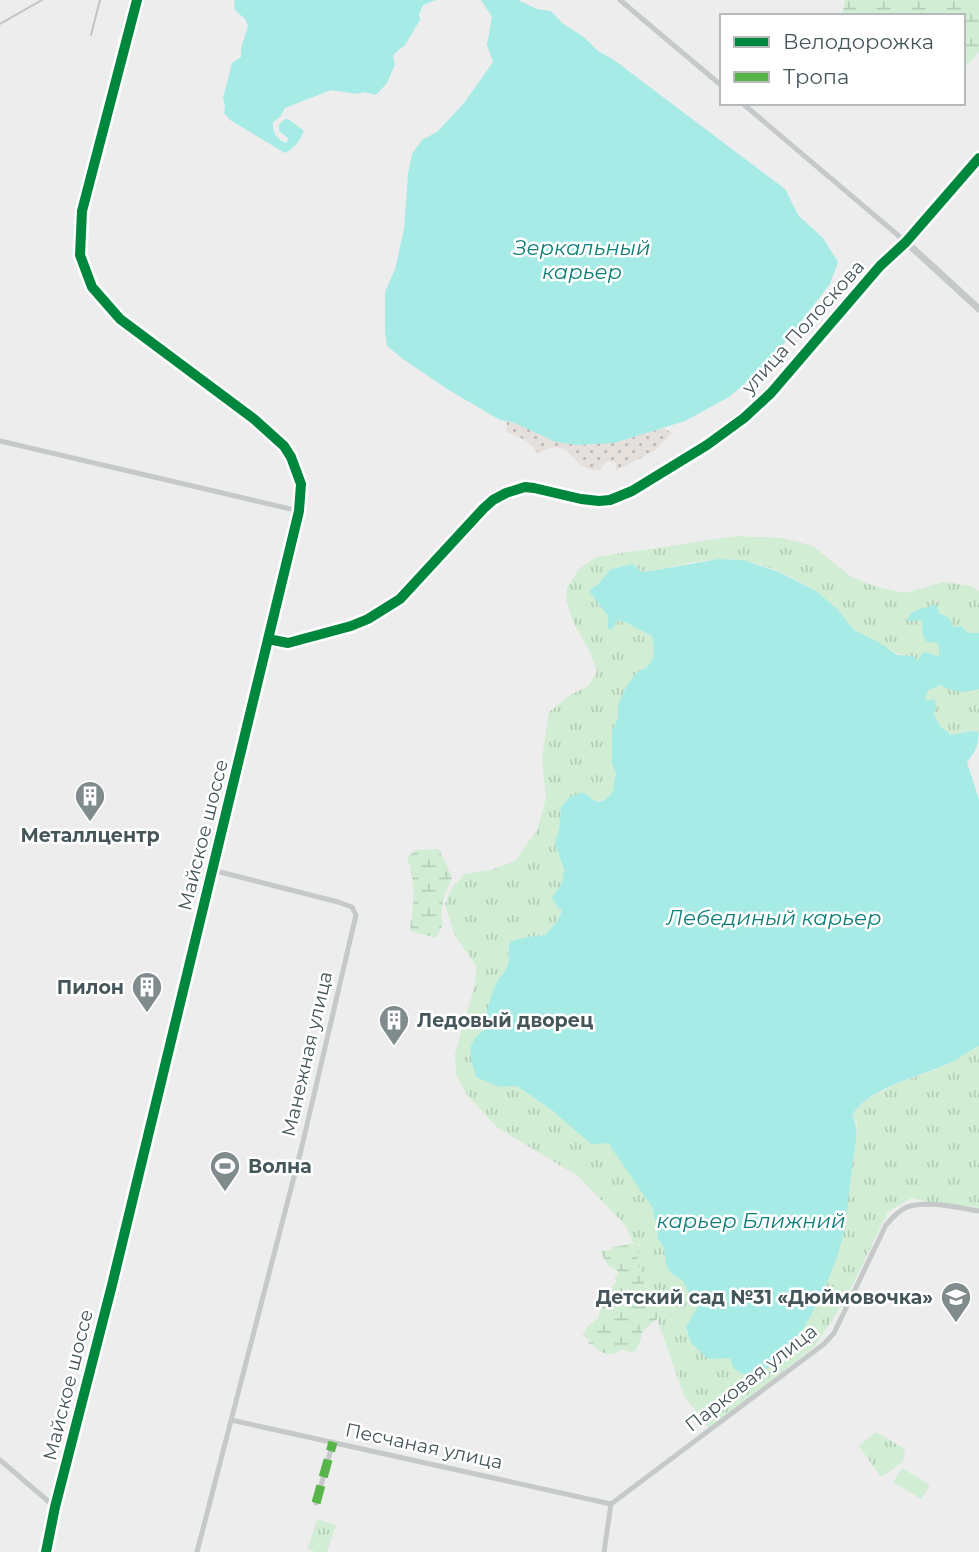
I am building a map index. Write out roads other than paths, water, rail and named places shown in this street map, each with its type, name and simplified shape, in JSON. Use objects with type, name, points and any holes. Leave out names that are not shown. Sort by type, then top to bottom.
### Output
[{"type":"street","name":"Майское шоссе","points":[[46,1552],[299,511],[300,484],[291,457],[284,446],[254,419],[120,319],[92,287],[80,255],[82,211],[137,0]]},
{"type":"street","points":[[620,0],[720,84]]},
{"type":"street","points":[[744,105],[979,309]]},
{"type":"street","name":"улица Полоскова","points":[[268,639],[288,643],[368,620],[400,599],[483,509],[506,493],[525,487],[581,499],[610,500],[632,491],[707,445],[744,418],[771,393],[979,158]]},
{"type":"street","points":[[0,441],[299,511]]},
{"type":"street","name":"Манежная улица","points":[[197,1552],[302,1146],[356,915],[352,907],[338,902],[212,870]]},
{"type":"street","name":"Парковая улица","points":[[611,1504],[824,1344],[834,1333],[886,1225],[894,1216],[905,1208],[926,1205],[979,1211]]},
{"type":"street","name":"Песчаная улица","points":[[231,1419],[611,1504]]},
{"type":"street","points":[[316,1503],[332,1442]]},
{"type":"street","name":"Майское шоссе","points":[[0,1460],[55,1507]]},
{"type":"street","points":[[604,1552],[611,1504]]},
{"type":"water","points":[[234,0],[436,0],[423,5],[419,14],[420,20],[405,45],[393,56],[395,65],[387,83],[376,95],[331,90],[285,108],[273,122],[276,136],[287,143],[288,138],[279,131],[279,125],[285,119],[304,131],[296,144],[285,153],[230,120],[224,113],[223,98],[232,63],[241,57],[248,26],[235,10]]},
{"type":"water","name":"Зеркальный карьер","points":[[481,0],[518,0],[537,9],[551,11],[563,24],[584,37],[598,51],[614,60],[785,189],[798,215],[823,238],[838,262],[830,284],[769,363],[729,397],[685,421],[614,443],[577,445],[556,442],[512,422],[500,420],[447,389],[387,346],[385,292],[395,269],[404,229],[412,154],[422,140],[437,132],[464,103],[493,62],[487,45],[492,17]]},
{"type":"water","name":"Лебединый карьер","points":[[719,559],[743,560],[779,572],[816,591],[836,608],[854,630],[897,655],[913,656],[917,661],[923,652],[939,656],[939,646],[936,642],[927,642],[923,637],[922,620],[908,621],[914,611],[936,604],[939,613],[949,618],[954,627],[961,626],[968,633],[979,633],[979,689],[959,692],[940,685],[929,690],[925,697],[927,701],[934,699],[937,709],[933,712],[940,726],[951,735],[978,732],[976,748],[967,762],[979,800],[979,1046],[950,1063],[883,1089],[860,1105],[852,1115],[856,1140],[846,1218],[840,1247],[828,1281],[795,1340],[782,1356],[767,1368],[752,1375],[733,1368],[730,1358],[708,1359],[691,1343],[686,1327],[699,1305],[691,1297],[682,1280],[666,1266],[652,1207],[610,1143],[591,1144],[554,1112],[517,1086],[500,1087],[476,1077],[471,1052],[473,1041],[483,1031],[494,987],[507,966],[511,941],[545,935],[558,920],[562,911],[552,897],[562,883],[564,870],[555,843],[561,807],[570,797],[583,792],[597,802],[605,800],[612,793],[616,773],[612,764],[612,730],[618,718],[618,705],[636,673],[647,667],[653,658],[652,636],[621,620],[616,622],[612,630],[608,628],[608,616],[589,591],[611,569],[633,564],[645,572]]},
{"type":"railway","points":[[0,24],[42,0]]},
{"type":"railway","points":[[91,35],[100,0]]},
{"type":"place","name":"Металлцентр","points":[[90,823]]},
{"type":"place","name":"Пилон","points":[[147,1014]]},
{"type":"place","name":"Ледовый дворец","points":[[394,1047]]},
{"type":"place","name":"Волна","points":[[225,1193]]},
{"type":"place","name":"Детский сад №31 «Дюймовочка»","points":[[956,1324]]},
{"type":"water label","name":"карьер Ближний","points":[[751,1220]]}]
